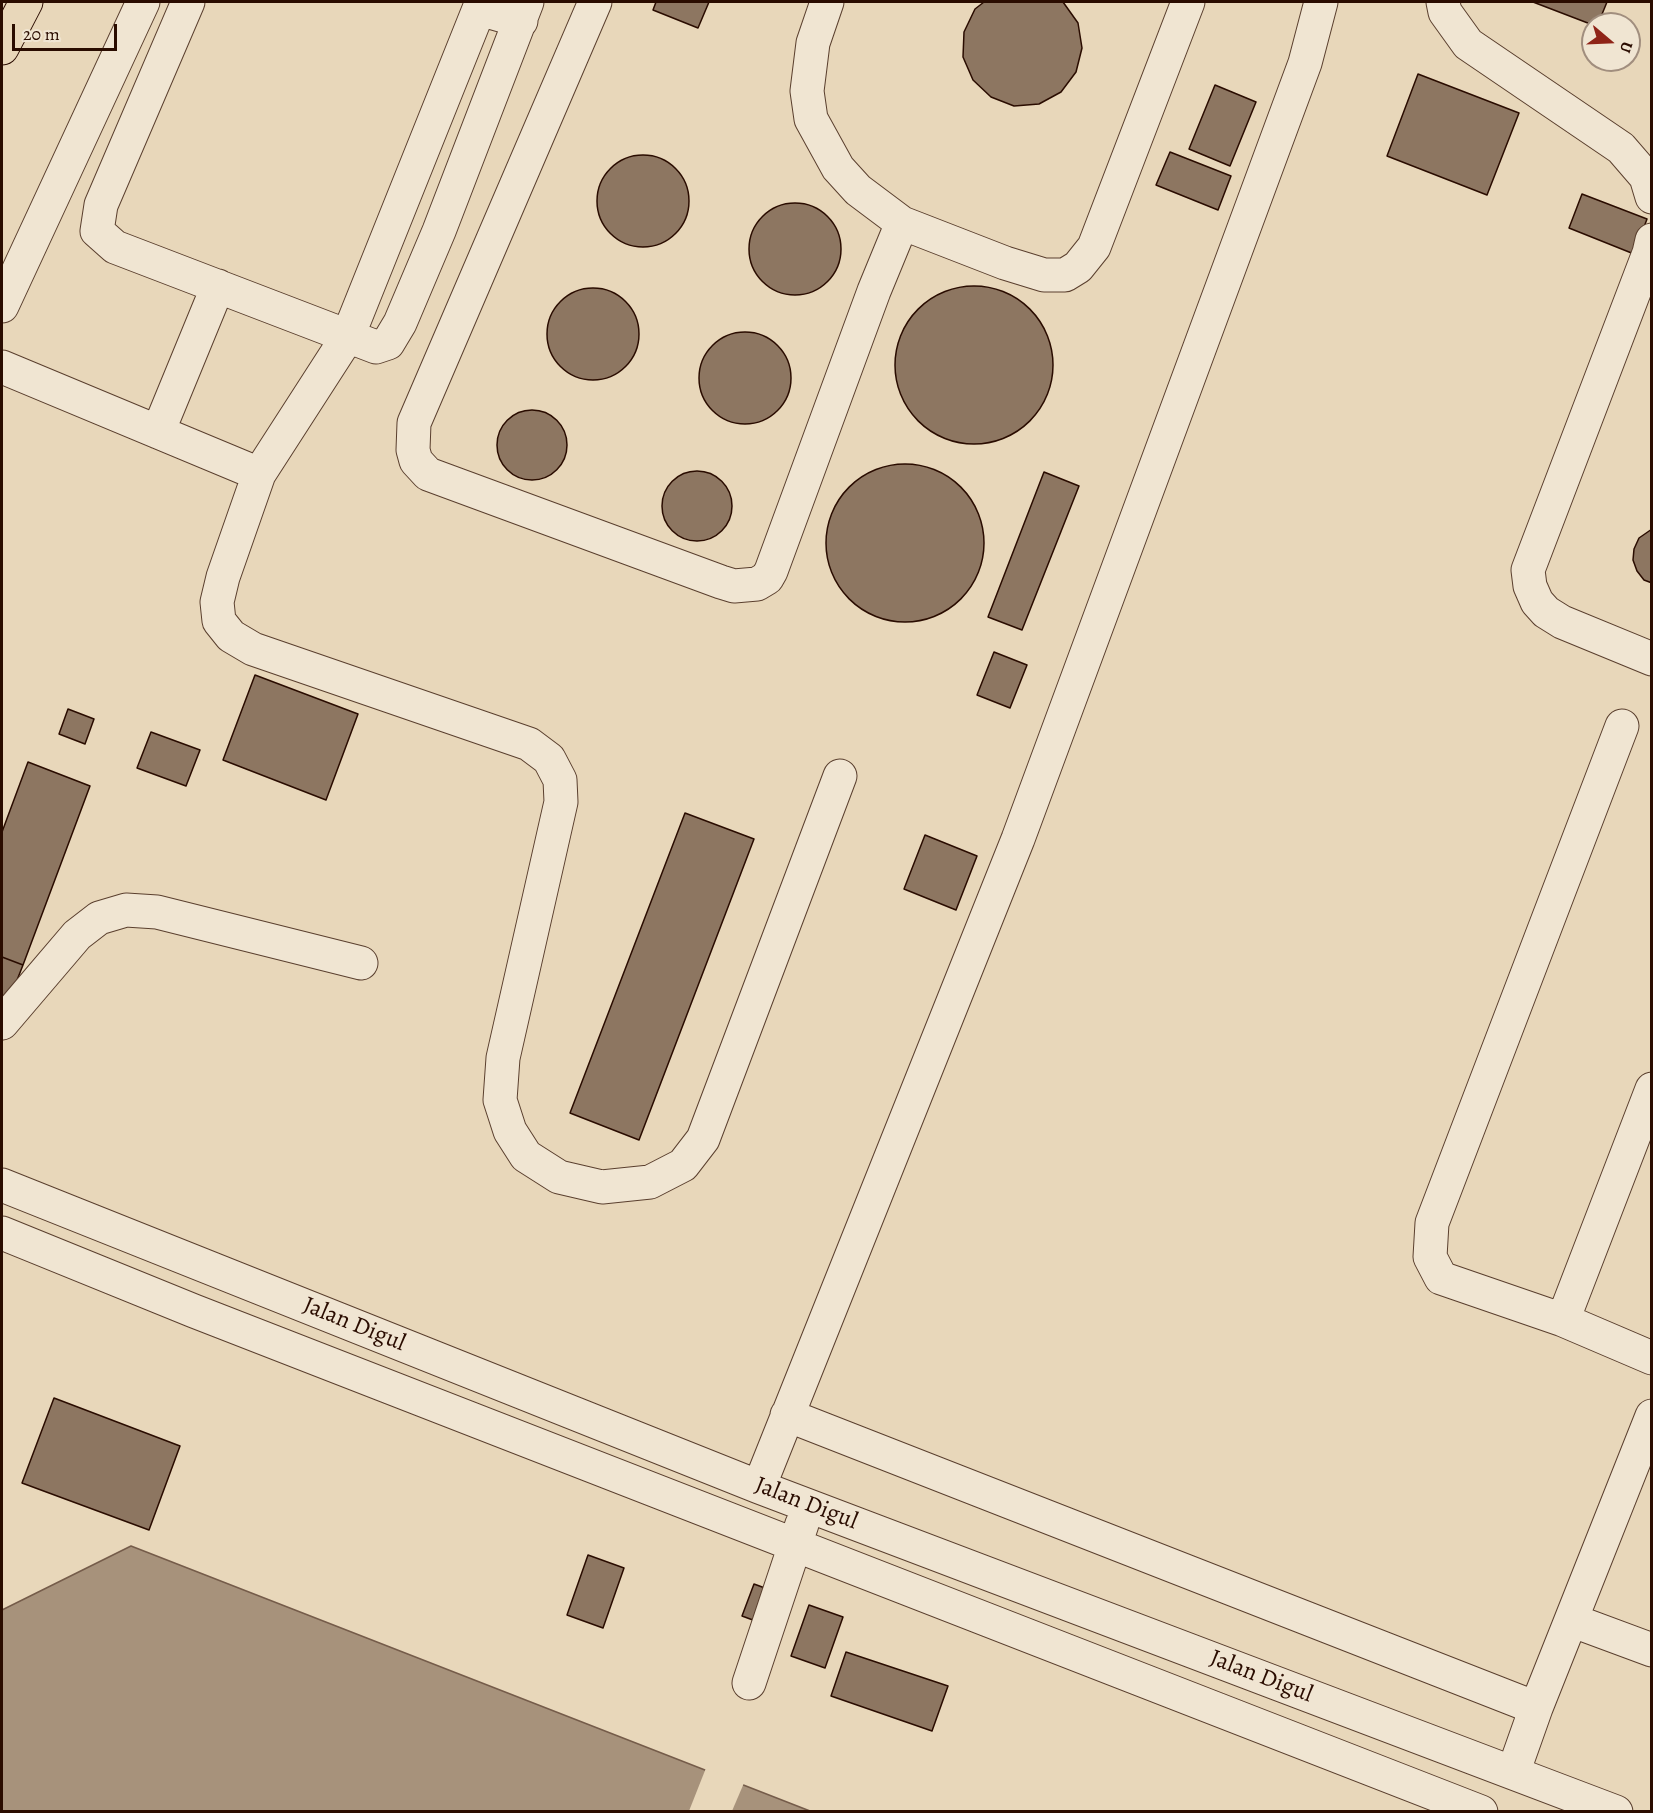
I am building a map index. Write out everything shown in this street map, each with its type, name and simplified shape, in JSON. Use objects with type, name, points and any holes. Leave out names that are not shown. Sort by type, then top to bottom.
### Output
[{"type":"highway","points":[[2,48],[26,2]]},
{"type":"street","points":[[2,306],[143,2]]},
{"type":"street","points":[[188,2],[101,205],[97,231],[115,247],[218,286],[348,336],[376,347],[388,343],[400,323],[439,231],[524,11],[469,5],[348,336],[259,474],[223,577],[217,602],[219,621],[231,636],[253,649],[529,744],[549,759],[560,780],[561,802],[503,1058],[501,1100],[510,1131],[526,1156],[559,1177],[602,1187],[650,1182],[682,1165],[703,1139],[840,776]]},
{"type":"street","points":[[595,2],[414,423],[413,450],[416,461],[428,474],[721,582],[734,586],[757,584],[767,578],[771,571],[870,302],[902,223]]},
{"type":"street","points":[[827,2],[813,43],[807,91],[811,119],[838,168],[858,190],[902,223],[1005,263],[1044,275],[1065,275],[1078,267],[1094,247],[1188,2]]},
{"type":"street","points":[[759,1487],[1018,839],[1305,63],[1321,2]]},
{"type":"street","points":[[1443,2],[1445,12],[1468,44],[1621,148],[1646,177],[1652,197]]},
{"type":"street","points":[[1652,240],[1528,570],[1530,586],[1537,602],[1546,612],[1562,622],[1652,659]]},
{"type":"street","points":[[158,432],[218,286]]},
{"type":"street","points":[[2,367],[259,474]]},
{"type":"street","points":[[1622,726],[1432,1222],[1430,1257],[1441,1278],[1563,1320],[1652,1358]]},
{"type":"street","points":[[2,1023],[77,935],[99,918],[126,910],[157,912],[361,963]]},
{"type":"street","points":[[1563,1320],[1652,1089]]},
{"type":"street","name":"Jalan Digul","points":[[2,1185],[759,1487],[1616,1812]]},
{"type":"street","points":[[2,1233],[194,1311],[1481,1812]]},
{"type":"street","points":[[787,1415],[1536,1708]]},
{"type":"street","points":[[1513,1773],[1536,1708],[1652,1416]]},
{"type":"street","points":[[749,1683],[796,1545],[807,1505]]},
{"type":"street","points":[[1571,1620],[1652,1650]]},
{"type":"shaded area","points":[[131,1546],[810,1811],[2,1812],[2,1610]]},
{"type":"pier","points":[[706,1768],[744,1783],[732,1811],[689,1811]]},
{"type":"building","points":[[656,2],[709,2],[698,28],[653,10]]},
{"type":"building","points":[[984,2],[1063,2],[1078,23],[1082,48],[1076,72],[1061,92],[1039,104],[1014,106],[991,97],[973,80],[963,57],[964,32],[975,9]]},
{"type":"building","points":[[1533,2],[1607,2],[1603,12],[1581,12],[1581,20]]},
{"type":"building","points":[[1418,74],[1519,113],[1487,195],[1387,156]]},
{"type":"building","points":[[1215,85],[1256,102],[1230,166],[1189,149]]},
{"type":"building","points":[[1170,152],[1231,176],[1218,210],[1156,185]]},
{"type":"building","points":[[643,155],[661,158],[676,168],[686,183],[689,201],[686,219],[676,234],[661,244],[643,247],[625,244],[610,234],[600,219],[597,201],[600,183],[610,168],[625,158]]},
{"type":"building","points":[[1582,194],[1647,219],[1634,254],[1569,228]]},
{"type":"building","points":[[795,203],[813,206],[828,216],[838,231],[841,249],[838,267],[828,282],[813,292],[795,295],[777,292],[762,282],[752,267],[749,249],[752,231],[762,216],[777,206]]},
{"type":"building","points":[[974,286],[1004,292],[1030,309],[1047,335],[1053,365],[1047,395],[1030,421],[1004,438],[974,444],[944,438],[918,421],[901,395],[895,365],[901,335],[918,309],[944,292]]},
{"type":"building","points":[[593,288],[611,291],[626,301],[636,316],[639,334],[636,352],[626,367],[611,377],[593,380],[575,377],[560,367],[550,352],[547,334],[550,316],[560,301],[575,291]]},
{"type":"building","points":[[745,332],[763,335],[778,345],[788,360],[791,378],[788,396],[778,411],[763,421],[745,424],[727,421],[712,411],[702,396],[699,378],[702,360],[712,345],[727,335]]},
{"type":"building","points":[[532,410],[545,413],[557,420],[564,432],[567,445],[564,458],[557,470],[545,477],[532,480],[519,477],[507,470],[500,458],[497,445],[500,432],[507,420],[519,413]]},
{"type":"building","points":[[905,464],[935,470],[949,477],[961,487],[971,499],[978,513],[984,543],[978,573],[971,587],[961,599],[949,609],[935,616],[905,622],[875,616],[861,609],[849,599],[839,587],[832,573],[826,543],[832,513],[839,499],[849,487],[861,477],[875,470]]},
{"type":"building","points":[[697,471],[710,474],[722,481],[729,493],[732,506],[729,519],[722,531],[710,538],[697,541],[684,538],[672,531],[665,519],[662,506],[665,493],[672,481],[684,474]]},
{"type":"building","points":[[1044,472],[1079,486],[1022,630],[988,617]]},
{"type":"building","points":[[1652,529],[1652,583],[1644,580],[1633,560],[1634,549],[1639,538]]},
{"type":"building","points":[[994,652],[1027,665],[1010,708],[977,695]]},
{"type":"building","points":[[255,675],[358,714],[326,800],[223,760]]},
{"type":"building","points":[[68,709],[94,719],[85,744],[59,734]]},
{"type":"building","points":[[151,732],[200,750],[186,786],[137,768]]},
{"type":"building","points":[[28,762],[90,786],[23,965],[2,957],[2,832]]},
{"type":"building","points":[[685,813],[754,839],[639,1140],[570,1113]]},
{"type":"building","points":[[925,835],[977,856],[956,910],[904,889]]},
{"type":"building","points":[[2,957],[23,965],[8,1003],[2,1000]]},
{"type":"building","points":[[54,1398],[180,1446],[149,1530],[22,1483]]},
{"type":"building","points":[[588,1555],[624,1568],[603,1628],[567,1615]]},
{"type":"building","points":[[754,1584],[773,1591],[761,1623],[742,1616]]},
{"type":"building","points":[[809,1605],[843,1617],[825,1668],[791,1656]]},
{"type":"building","points":[[846,1652],[948,1686],[932,1731],[831,1696]]}]
